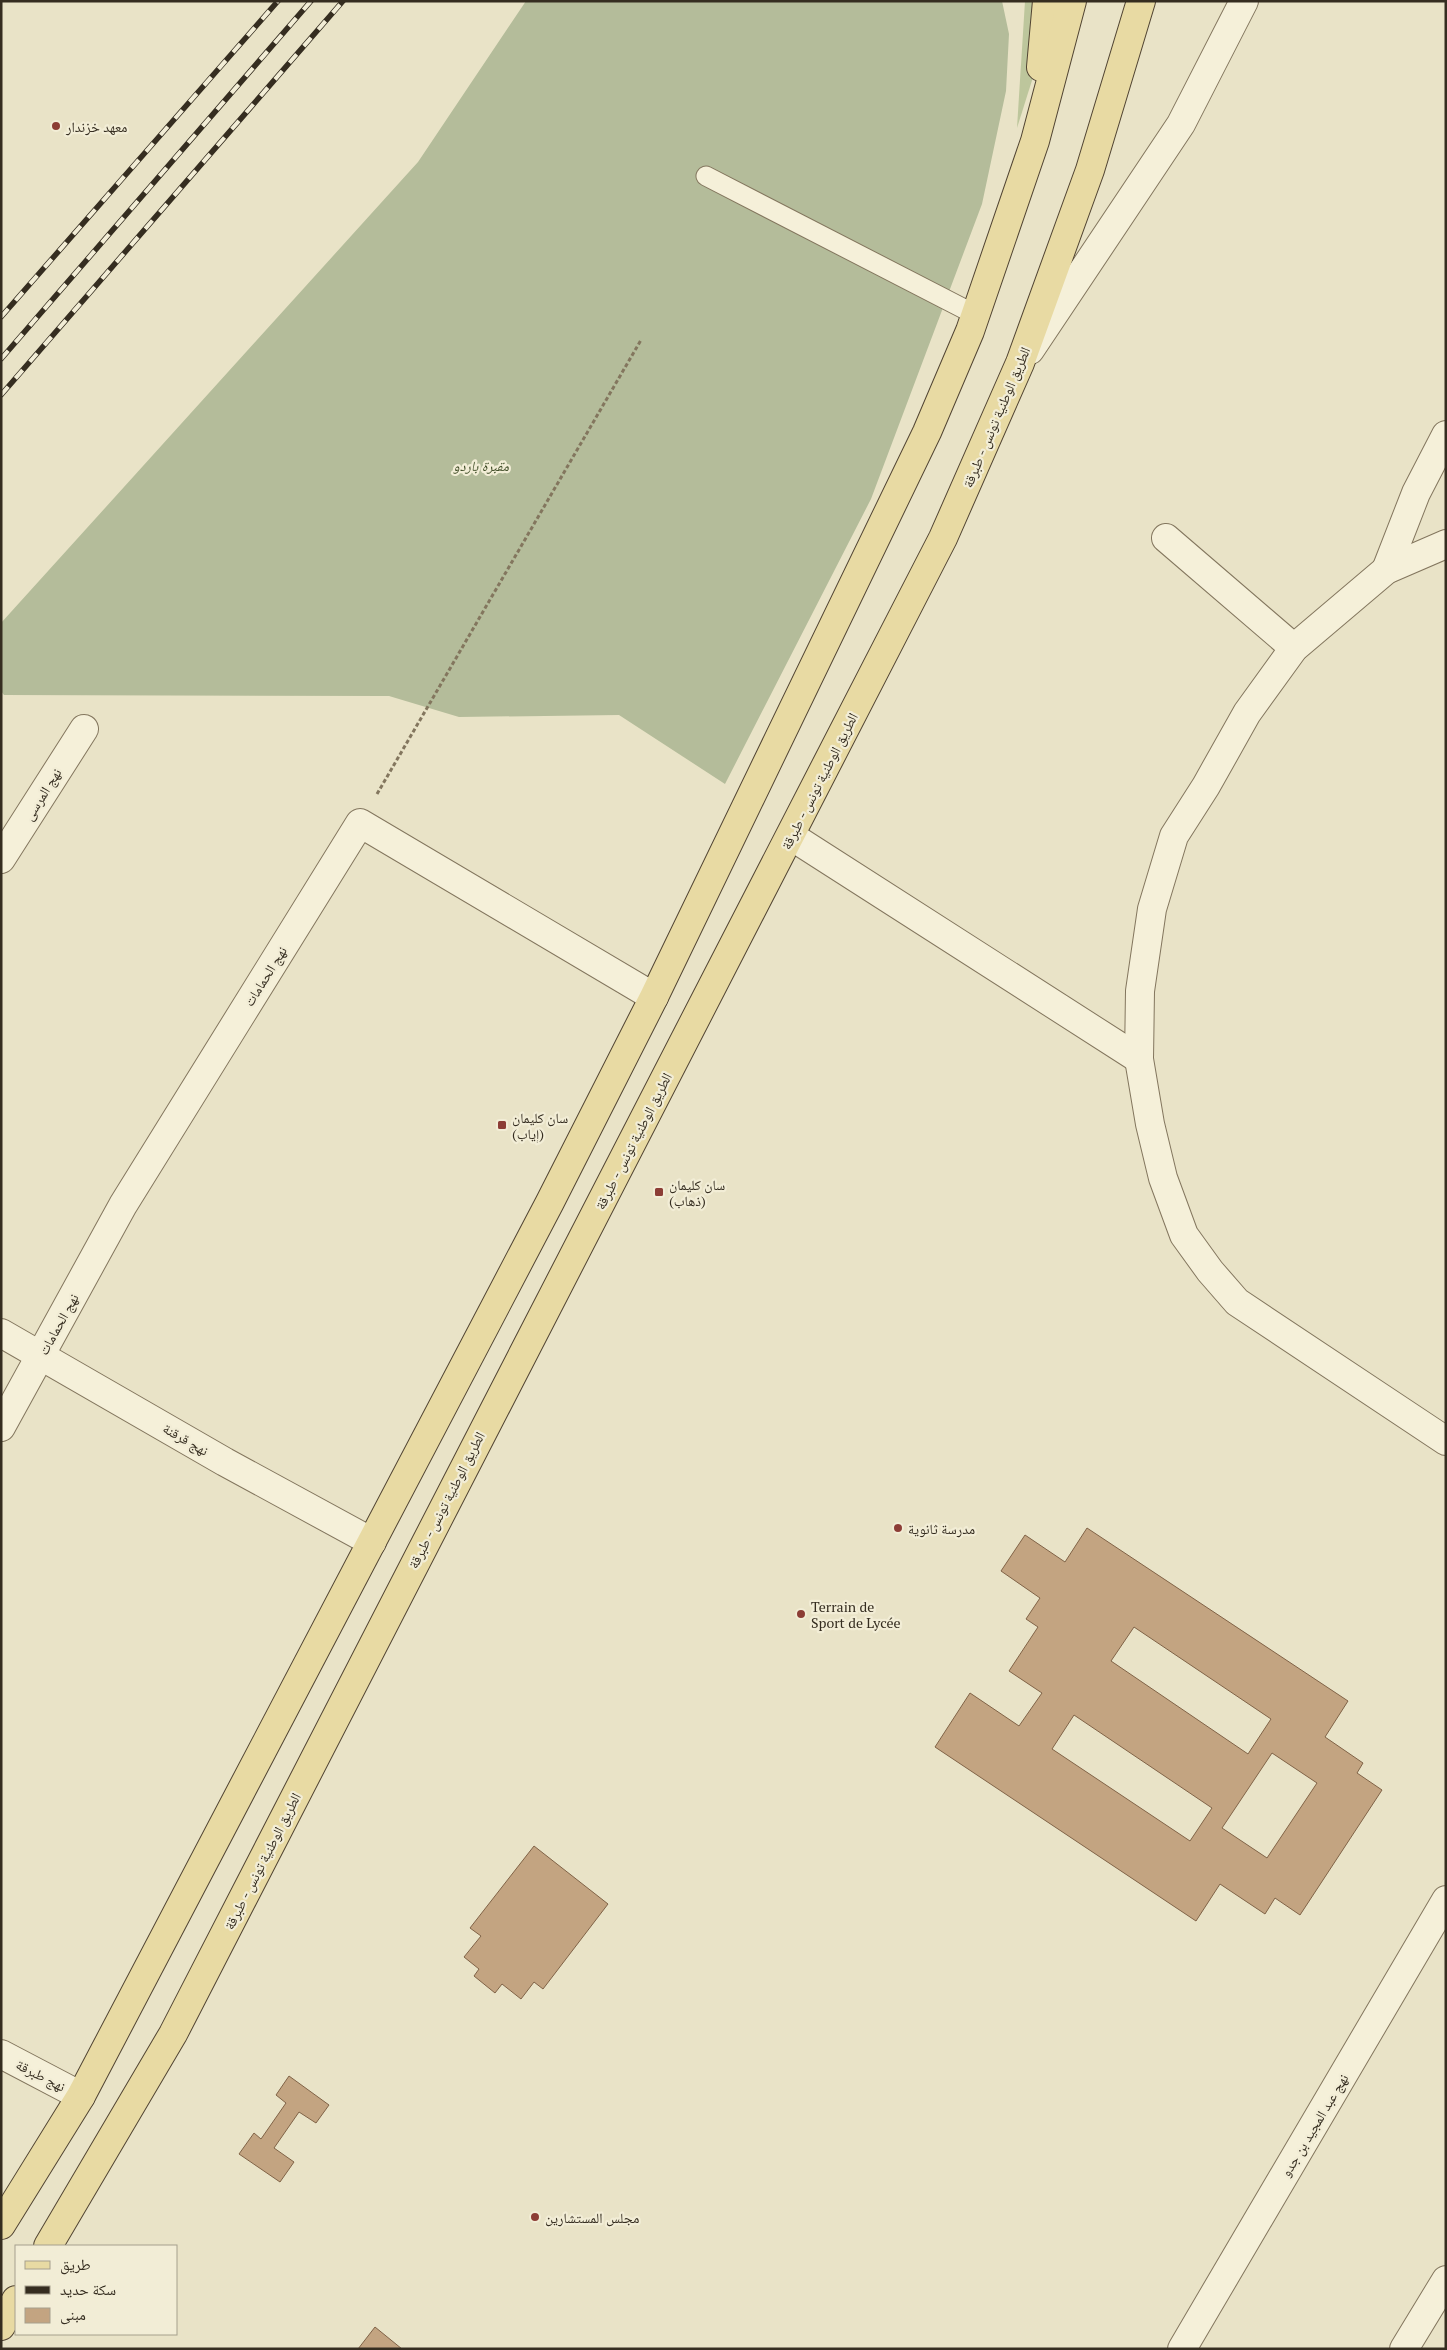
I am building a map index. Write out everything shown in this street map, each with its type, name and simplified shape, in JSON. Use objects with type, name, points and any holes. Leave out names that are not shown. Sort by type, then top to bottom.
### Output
[{"type":"main road","points":[[1035,141],[1047,1]]},
{"type":"main road","points":[[1,2225],[81,2096],[550,1202],[654,996],[927,432],[976,315],[1035,141],[1072,1]]},
{"type":"main road","name":"الطريق الوطنية تونس - طبرقة","points":[[49,2245],[173,2034],[943,538],[1020,363],[1090,170],[1141,1]]},
{"type":"main road","points":[[1,2326],[15,2302]]},
{"type":"street","points":[[1020,363],[1181,124],[1244,1]]},
{"type":"street","points":[[1386,570],[1416,493],[1446,435]]},
{"type":"street","points":[[1166,538],[1294,648]]},
{"type":"street","points":[[1446,544],[1386,570],[1294,648],[1247,714],[1206,786],[1174,836],[1152,908],[1140,991],[1138,1059],[1150,1124],[1163,1178],[1184,1235],[1210,1271],[1238,1302],[1446,1441]]},
{"type":"street","name":"نهج المرسى","points":[[1,859],[84,729]]},
{"type":"street","points":[[360,823],[654,996]]},
{"type":"street","name":"نهج الحمامات","points":[[1,1427],[123,1205],[360,823]]},
{"type":"street","points":[[791,836],[1138,1059]]},
{"type":"street","name":"نهج قرقنة","points":[[1,1333],[226,1462],[372,1542]]},
{"type":"street","name":"نهج عبد المجيد بن جدو","points":[[1182,2349],[1443,1910]]},
{"type":"street","name":"نهج طبرقة","points":[[1,2054],[81,2096]]},
{"type":"street","points":[[1404,2349],[1446,2280]]},
{"type":"lane","points":[[706,176],[976,315]]},
{"type":"path","points":[[360,823],[641,340]]},
{"type":"green space","name":"مقبرة باردو","points":[[526,1],[1002,1],[1009,34],[1006,91],[982,204],[871,499],[725,784],[619,715],[459,717],[389,696],[4,695],[1,691],[1,623],[418,162]]},
{"type":"green space","points":[[1025,1],[1057,1],[1017,128]]},
{"type":"building","points":[[1087,1528],[1348,1701],[1325,1737],[1363,1763],[1357,1773],[1382,1790],[1300,1915],[1275,1898],[1265,1914],[1220,1884],[1196,1921],[935,1747],[970,1693],[1019,1726],[1042,1693],[1009,1671],[1038,1627],[1026,1619],[1040,1598],[1001,1571],[1025,1535],[1065,1562]],"holes":[[[1134,1627],[1271,1719],[1248,1754],[1111,1661]],[[1074,1715],[1212,1808],[1190,1841],[1052,1749]],[[1272,1753],[1317,1783],[1267,1858],[1222,1828]]]},
{"type":"building","points":[[534,1846],[608,1904],[543,1989],[534,1982],[521,1999],[502,1984],[495,1993],[474,1976],[479,1969],[464,1957],[481,1936],[470,1928]]},
{"type":"building","points":[[289,2076],[329,2105],[316,2123],[299,2112],[274,2148],[294,2162],[280,2182],[239,2154],[254,2133],[261,2139],[286,2103],[276,2095]]},
{"type":"building","points":[[375,2327],[402,2349],[358,2349]]},
{"type":"railway","points":[[1,317],[278,1]]},
{"type":"railway","points":[[1,359],[311,1]]},
{"type":"railway","points":[[1,395],[343,1]]},
{"type":"place","name":"معهد خزندار","points":[[56,126]]},
{"type":"place","name":"سان كليمان (إياب)","points":[[502,1125]]},
{"type":"place","name":"سان كليمان (ذهاب)","points":[[659,1192]]},
{"type":"place","name":"مدرسة ثانوية","points":[[898,1528]]},
{"type":"place","name":"Terrain de Sport de Lycée","points":[[801,1614]]},
{"type":"place","name":"مجلس المستشارين","points":[[535,2217]]}]
